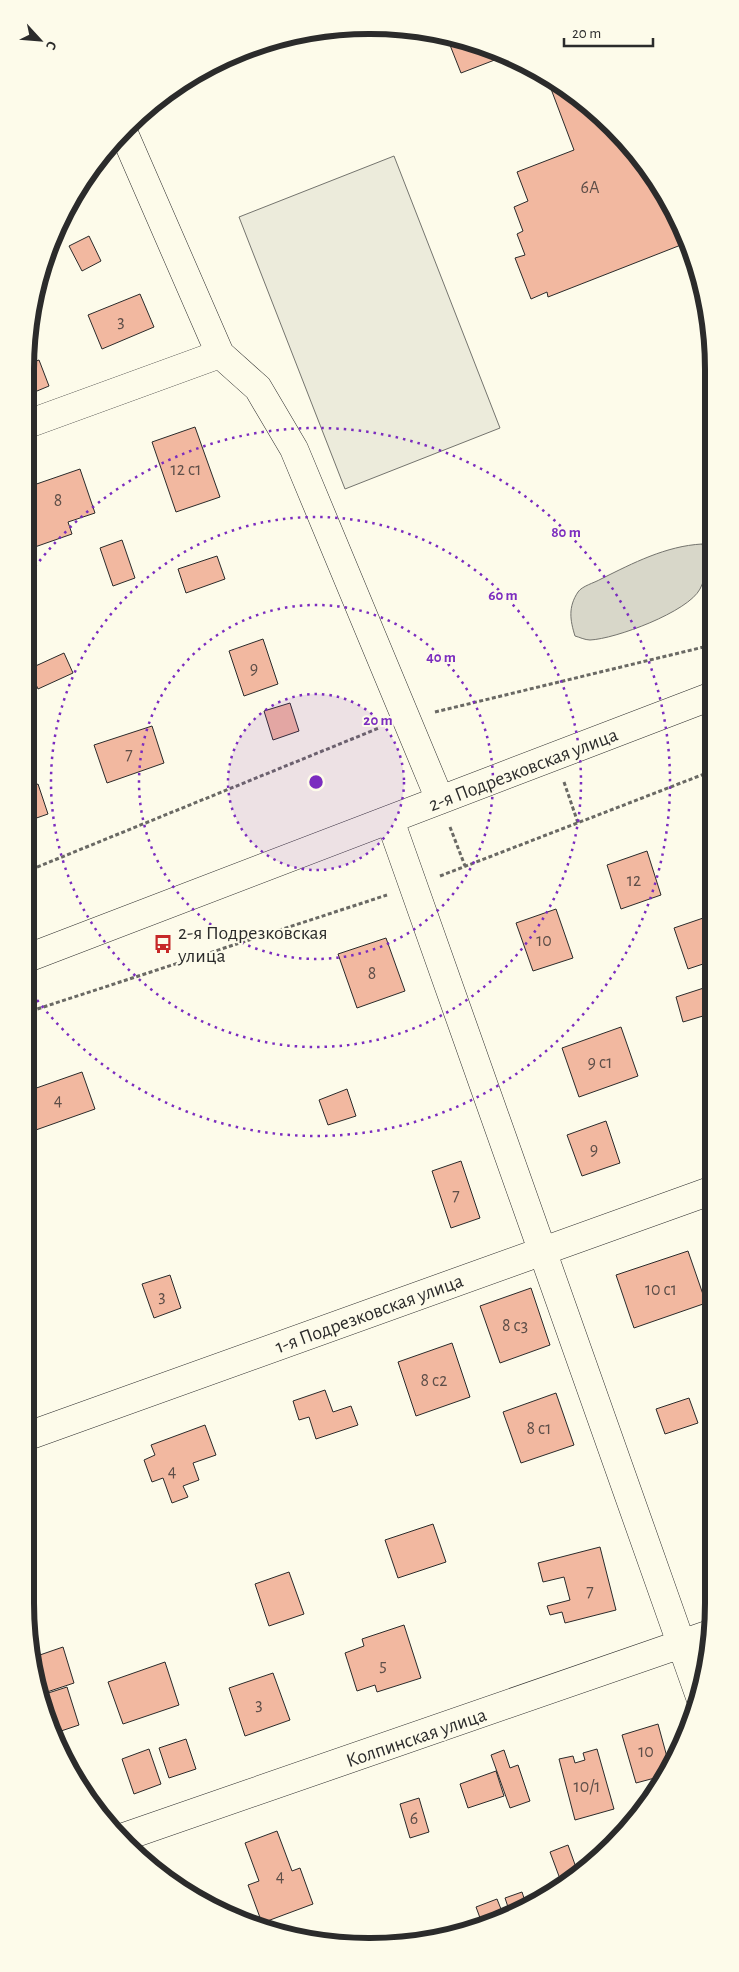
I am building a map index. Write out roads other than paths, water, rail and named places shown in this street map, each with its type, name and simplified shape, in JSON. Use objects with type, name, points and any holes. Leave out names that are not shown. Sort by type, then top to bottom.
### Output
[{"type":"street","points":[[126,138],[220,354],[258,388],[294,448],[440,800]]},
{"type":"street","points":[[34,422],[220,354]]},
{"type":"street","name":"2-я Подрезковская улица","points":[[34,956],[705,699]]},
{"type":"street","points":[[390,820],[695,1684]]},
{"type":"street","name":"1-я Подрезковская улица","points":[[34,1434],[541,1250],[705,1193]]},
{"type":"street","name":"Колпинская улица","points":[[128,1836],[703,1636]]},
{"type":"place","name":"2-я Подрезковская улица","points":[[163,944]]}]
